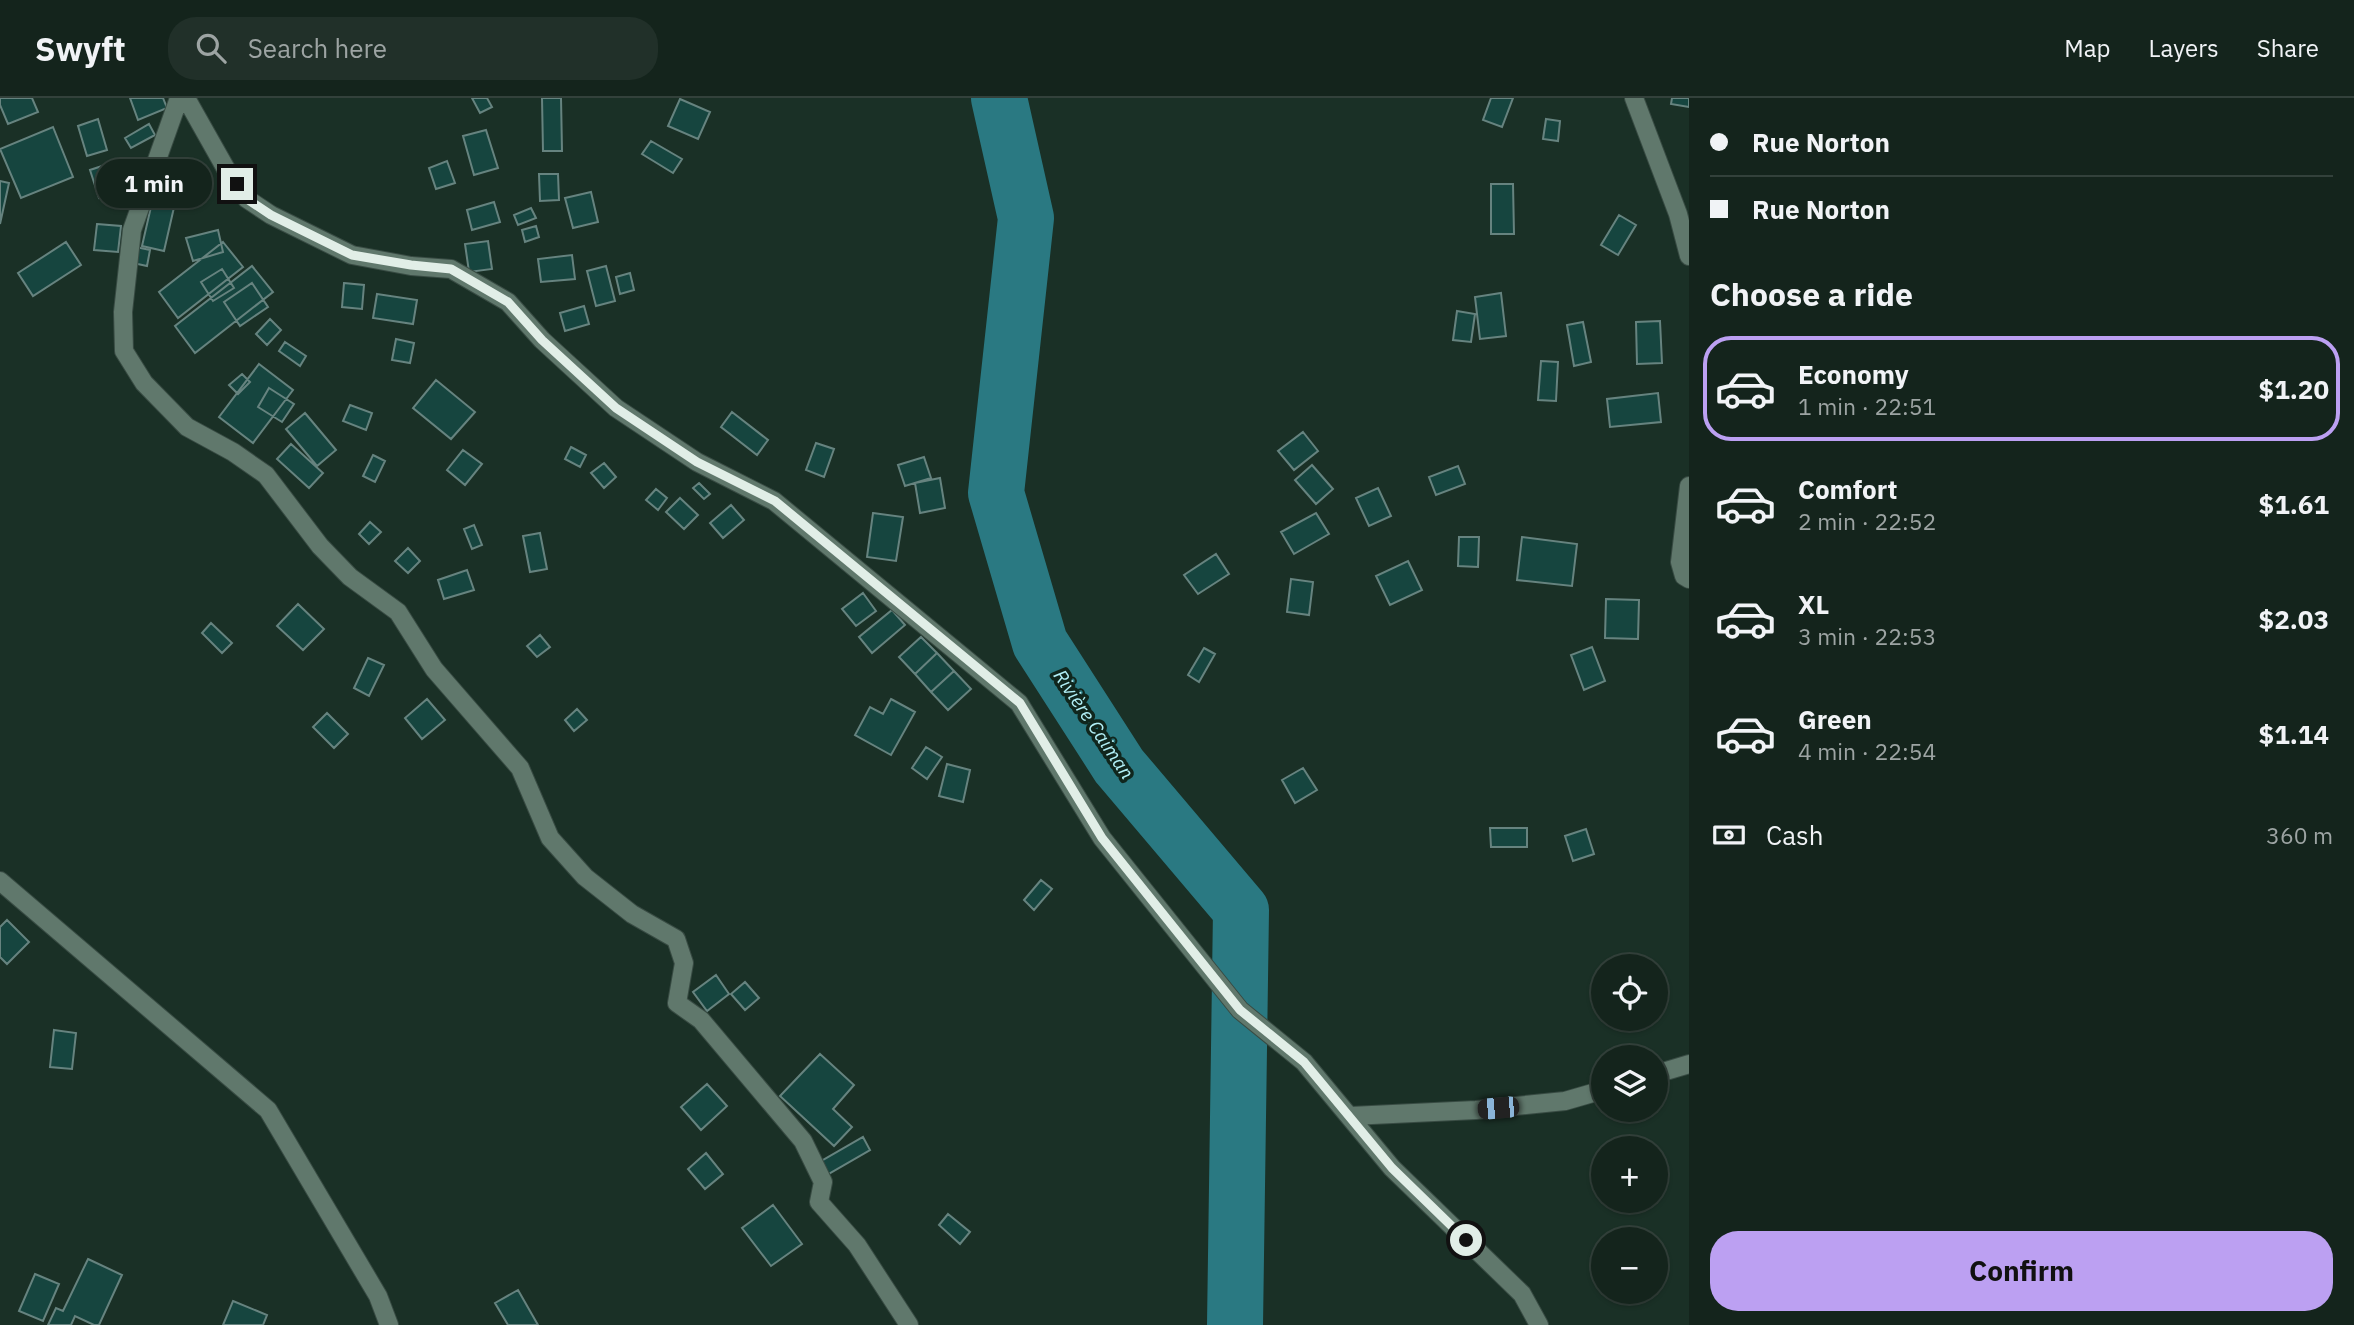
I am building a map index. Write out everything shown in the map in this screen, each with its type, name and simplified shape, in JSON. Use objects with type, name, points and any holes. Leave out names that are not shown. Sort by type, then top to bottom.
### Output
[{"type":"street","points":[[179,98],[132,229],[123,312],[124,351],[144,383],[187,426],[233,452],[266,475],[327,554],[350,577],[398,612],[434,669],[520,768],[550,838],[585,877],[632,914],[676,939],[684,964],[677,1003],[701,1020],[803,1141],[823,1182],[819,1202],[857,1245],[909,1325]]},
{"type":"street","points":[[186,98],[226,169],[247,199],[271,215],[352,255],[451,269],[508,302],[542,340],[616,408],[697,462],[775,501],[1020,703],[1102,838],[1240,1010],[1304,1062],[1392,1168],[1522,1294],[1539,1325]]},
{"type":"street","points":[[1634,98],[1678,214],[1689,256]]},
{"type":"street","points":[[1689,486],[1680,562],[1684,576],[1689,579]]},
{"type":"street","points":[[0,881],[268,1110],[378,1296],[390,1325]]},
{"type":"street","points":[[1668,1070],[1689,1064]]},
{"type":"street","points":[[1351,1116],[1476,1110],[1566,1101],[1591,1094]]},
{"type":"building","points":[[0,98],[32,98],[38,112],[8,124]]},
{"type":"building","points":[[130,98],[163,98],[167,108],[138,120]]},
{"type":"building","points":[[472,98],[487,98],[492,107],[480,113]]},
{"type":"building","points":[[542,98],[561,98],[562,151],[543,151]]},
{"type":"building","points":[[1491,98],[1513,98],[1502,127],[1483,120]]},
{"type":"building","points":[[1672,98],[1689,98],[1689,107],[1671,104]]},
{"type":"building","points":[[680,99],[710,112],[698,139],[668,126]]},
{"type":"building","points":[[98,119],[107,150],[87,156],[78,126]]},
{"type":"building","points":[[1546,119],[1560,121],[1558,141],[1543,139]]},
{"type":"building","points":[[149,124],[155,135],[131,148],[125,138]]},
{"type":"building","points":[[53,127],[73,177],[21,198],[0,149]]},
{"type":"building","points":[[486,130],[498,168],[474,175],[463,136]]},
{"type":"building","points":[[651,141],[682,159],[673,173],[642,154]]},
{"type":"building","points":[[184,160],[194,177],[183,184],[172,166]]},
{"type":"building","points":[[117,161],[126,189],[99,198],[90,170]]},
{"type":"building","points":[[447,161],[455,183],[436,189],[429,168]]},
{"type":"building","points":[[539,174],[558,174],[559,200],[540,201]]},
{"type":"building","points":[[0,181],[9,183],[0,224]]},
{"type":"building","points":[[1491,184],[1513,184],[1514,234],[1491,234]]},
{"type":"building","points":[[591,192],[598,222],[573,228],[565,198]]},
{"type":"building","points":[[153,198],[175,203],[164,251],[142,246]]},
{"type":"building","points":[[494,202],[500,222],[472,230],[467,210]]},
{"type":"building","points":[[531,208],[536,218],[518,225],[514,215]]},
{"type":"building","points":[[1619,215],[1636,225],[1618,255],[1601,245]]},
{"type":"building","points":[[97,224],[121,226],[118,252],[94,250]]},
{"type":"building","points":[[536,226],[539,237],[525,242],[522,230]]},
{"type":"building","points":[[218,230],[223,252],[193,261],[186,238]]},
{"type":"building","points":[[488,241],[492,269],[469,272],[465,244]]},
{"type":"building","points":[[66,242],[81,265],[33,296],[18,273]]},
{"type":"building","points":[[223,242],[243,267],[178,318],[159,292]]},
{"type":"building","points":[[136,247],[150,250],[147,266],[133,263]]},
{"type":"building","points":[[572,255],[575,279],[541,282],[538,259]]},
{"type":"building","points":[[252,266],[273,292],[195,353],[175,326]]},
{"type":"building","points":[[606,266],[615,301],[596,306],[587,271]]},
{"type":"building","points":[[222,269],[234,288],[213,301],[201,282]]},
{"type":"building","points":[[630,273],[634,290],[620,294],[616,277]]},
{"type":"building","points":[[252,283],[268,307],[240,326],[224,302]]},
{"type":"building","points":[[344,283],[364,285],[362,309],[342,307]]},
{"type":"building","points":[[1501,293],[1506,336],[1480,339],[1475,297]]},
{"type":"building","points":[[377,294],[417,300],[413,324],[373,318]]},
{"type":"building","points":[[584,306],[589,324],[565,331],[560,313]]},
{"type":"building","points":[[1457,311],[1475,314],[1471,342],[1453,340]]},
{"type":"building","points":[[270,319],[281,330],[267,345],[256,334]]},
{"type":"building","points":[[1660,321],[1662,363],[1637,364],[1636,322]]},
{"type":"building","points":[[1583,322],[1591,362],[1574,366],[1567,325]]},
{"type":"building","points":[[396,339],[414,343],[410,363],[392,360]]},
{"type":"building","points":[[285,342],[306,356],[300,366],[279,351]]},
{"type":"building","points":[[1541,361],[1558,362],[1556,401],[1538,400]]},
{"type":"building","points":[[259,364],[293,390],[253,443],[219,417]]},
{"type":"building","points":[[242,374],[250,382],[238,394],[229,385]]},
{"type":"building","points":[[436,380],[475,412],[451,439],[413,408]]},
{"type":"building","points":[[269,388],[294,404],[282,422],[258,407]]},
{"type":"building","points":[[1658,393],[1661,422],[1610,427],[1607,399]]},
{"type":"building","points":[[350,405],[372,413],[366,430],[343,421]]},
{"type":"building","points":[[732,412],[768,440],[757,455],[721,427]]},
{"type":"building","points":[[305,413],[336,450],[317,466],[286,429]]},
{"type":"building","points":[[1303,432],[1318,451],[1294,470],[1278,451]]},
{"type":"building","points":[[816,443],[834,449],[824,477],[806,470]]},
{"type":"building","points":[[291,444],[323,473],[309,488],[277,459]]},
{"type":"building","points":[[571,447],[586,455],[580,467],[565,459]]},
{"type":"building","points":[[463,450],[482,464],[465,485],[447,470]]},
{"type":"building","points":[[373,455],[385,461],[375,482],[363,476]]},
{"type":"building","points":[[924,457],[931,478],[905,486],[898,465]]},
{"type":"building","points":[[604,463],[616,477],[604,488],[591,473]]},
{"type":"building","points":[[1312,465],[1333,489],[1316,504],[1295,480]]},
{"type":"building","points":[[1458,466],[1465,484],[1436,495],[1429,477]]},
{"type":"building","points":[[940,478],[945,508],[920,513],[915,483]]},
{"type":"building","points":[[699,483],[710,494],[704,499],[693,488]]},
{"type":"building","points":[[1378,488],[1391,516],[1369,526],[1356,498]]},
{"type":"building","points":[[656,489],[667,498],[658,510],[646,500]]},
{"type":"building","points":[[680,498],[698,515],[684,529],[666,512]]},
{"type":"building","points":[[731,505],[744,520],[723,538],[710,523]]},
{"type":"building","points":[[873,513],[903,517],[896,561],[867,557]]},
{"type":"building","points":[[1316,513],[1329,534],[1294,554],[1281,532]]},
{"type":"building","points":[[370,522],[381,532],[369,544],[359,534]]},
{"type":"building","points":[[474,525],[482,545],[472,549],[464,529]]},
{"type":"building","points":[[540,533],[547,569],[530,572],[523,536]]},
{"type":"building","points":[[1459,537],[1479,537],[1478,567],[1458,566]]},
{"type":"building","points":[[1522,537],[1577,544],[1572,586],[1517,580]]},
{"type":"building","points":[[408,548],[420,561],[408,573],[395,561]]},
{"type":"building","points":[[1216,554],[1229,574],[1198,594],[1184,575]]},
{"type":"building","points":[[1408,561],[1422,590],[1390,605],[1376,576]]},
{"type":"building","points":[[467,570],[474,590],[444,599],[438,580]]},
{"type":"building","points":[[1291,579],[1313,582],[1309,615],[1287,612]]},
{"type":"building","points":[[863,593],[876,611],[856,626],[842,609]]},
{"type":"building","points":[[1606,599],[1639,600],[1638,639],[1605,638]]},
{"type":"building","points":[[298,604],[324,629],[303,650],[277,626]]},
{"type":"building","points":[[892,610],[905,625],[872,653],[859,637]]},
{"type":"building","points":[[211,623],[232,643],[222,653],[202,633]]},
{"type":"building","points":[[540,635],[550,647],[537,657],[527,646]]},
{"type":"building","points":[[921,637],[937,653],[915,674],[899,657]]},
{"type":"building","points":[[1592,647],[1605,681],[1584,690],[1571,655]]},
{"type":"building","points":[[1204,648],[1215,654],[1199,682],[1188,675]]},
{"type":"building","points":[[937,653],[954,671],[931,692],[915,674]]},
{"type":"building","points":[[368,658],[384,665],[369,696],[354,688]]},
{"type":"building","points":[[954,671],[971,689],[948,710],[931,692]]},
{"type":"building","points":[[427,699],[445,720],[422,739],[405,718]]},
{"type":"building","points":[[891,699],[915,712],[891,755],[855,735],[870,707],[883,714]]},
{"type":"building","points":[[577,709],[587,720],[574,731],[565,720]]},
{"type":"building","points":[[327,713],[348,734],[334,748],[313,727]]},
{"type":"building","points":[[926,747],[942,757],[927,779],[912,768]]},
{"type":"building","points":[[947,764],[970,770],[963,802],[939,796]]},
{"type":"building","points":[[1303,768],[1317,790],[1295,803],[1282,780]]},
{"type":"building","points":[[1490,828],[1527,828],[1527,847],[1491,847]]},
{"type":"building","points":[[1586,829],[1594,854],[1573,861],[1565,836]]},
{"type":"building","points":[[1041,880],[1052,889],[1034,910],[1024,900]]},
{"type":"building","points":[[7,920],[29,942],[7,964],[0,957],[0,927]]},
{"type":"building","points":[[716,975],[729,994],[707,1011],[693,992]]},
{"type":"building","points":[[745,982],[759,998],[745,1010],[731,994]]},
{"type":"building","points":[[54,1030],[76,1033],[72,1069],[50,1067]]},
{"type":"building","points":[[820,1054],[854,1085],[833,1109],[852,1127],[834,1146],[780,1096]]},
{"type":"building","points":[[707,1084],[727,1106],[701,1130],[681,1107]]},
{"type":"building","points":[[863,1137],[870,1150],[818,1180],[811,1167]]},
{"type":"building","points":[[706,1153],[723,1174],[705,1189],[688,1169]]},
{"type":"building","points":[[773,1205],[802,1244],[771,1266],[742,1228]]},
{"type":"building","points":[[948,1214],[970,1232],[960,1244],[939,1225]]},
{"type":"building","points":[[88,1259],[122,1275],[99,1325],[75,1316],[71,1325],[48,1325],[56,1308],[63,1311]]},
{"type":"building","points":[[35,1274],[59,1284],[43,1321],[19,1311]]},
{"type":"building","points":[[518,1290],[538,1325],[508,1325],[495,1303]]},
{"type":"building","points":[[233,1301],[267,1315],[263,1325],[223,1325]]},
{"type":"waterway","name":"Rivière Caiman","points":[[999,98],[1026,218],[996,493],[1040,643],[1119,766],[1241,910],[1235,1325]]},
{"type":"route","points":[[237,184],[247,199],[271,215],[352,255],[451,269],[508,302],[542,340],[616,408],[697,462],[775,501],[1020,703],[1102,838],[1240,1010],[1304,1062],[1392,1168],[1466,1240]]}]
